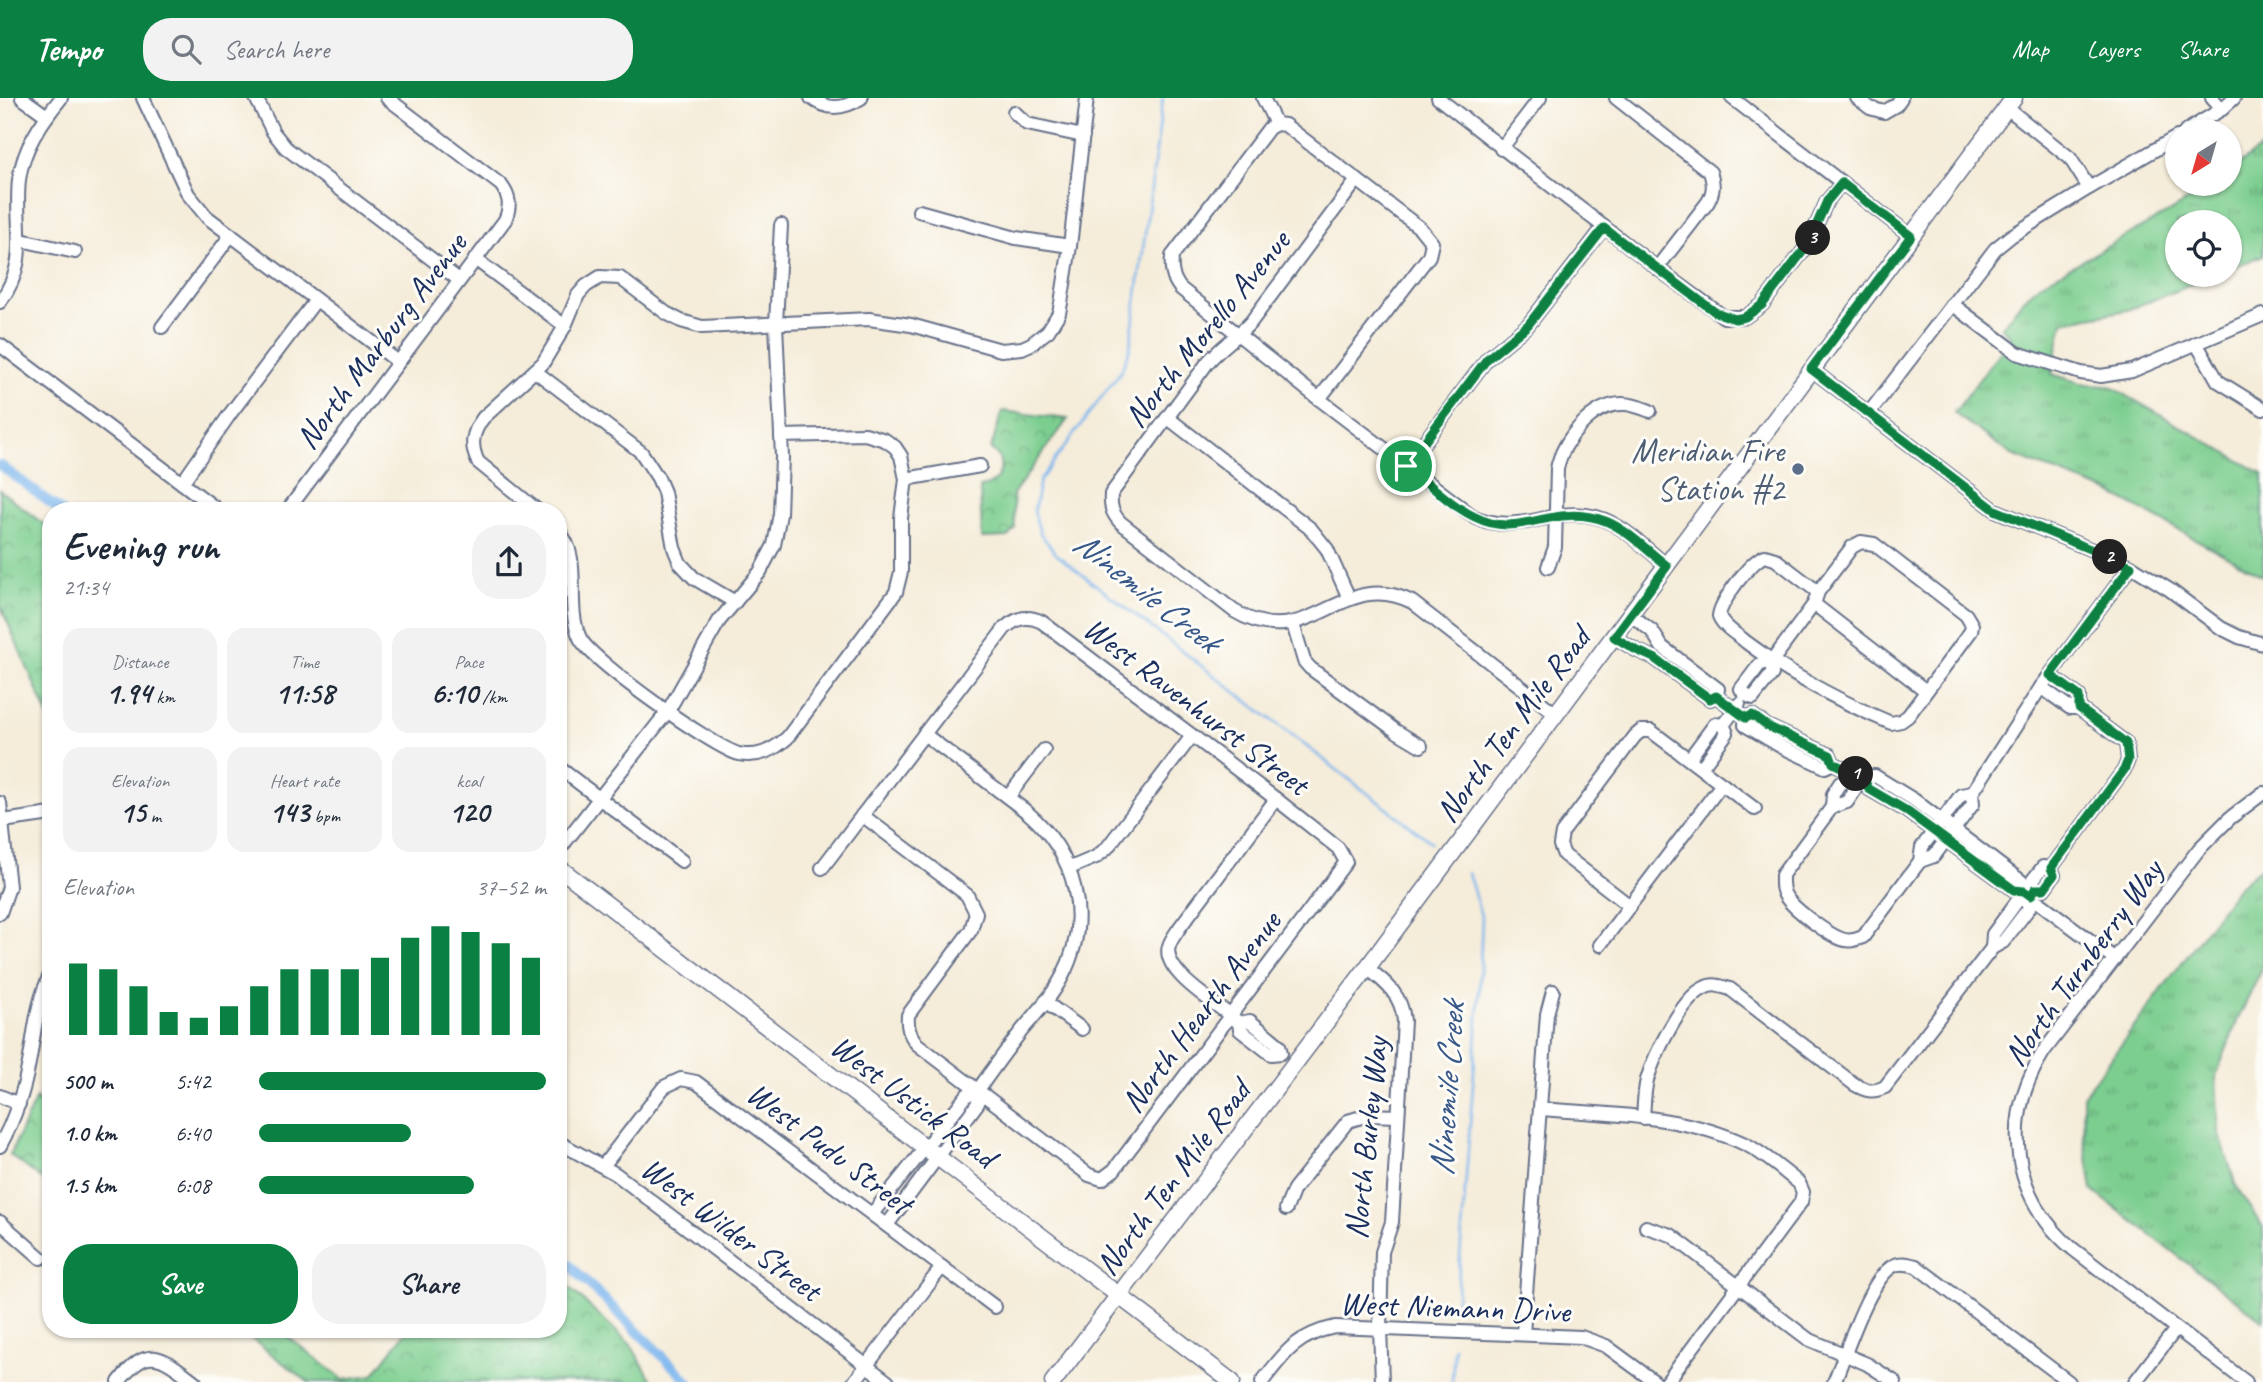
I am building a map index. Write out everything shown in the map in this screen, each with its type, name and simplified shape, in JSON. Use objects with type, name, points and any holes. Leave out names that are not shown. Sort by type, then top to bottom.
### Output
[{"type":"main road","name":"North Ten Mile Road","points":[[1053,1382],[1367,968],[2010,103]]},
{"type":"main road","name":"West Ustick Road","points":[[567,874],[1232,1382]]},
{"type":"street","points":[[22,98],[47,116]]},
{"type":"street","points":[[0,302],[17,271],[21,240],[18,192],[21,171],[31,141],[61,98]]},
{"type":"street","points":[[143,98],[188,194],[207,217],[397,361]]},
{"type":"street","points":[[257,98],[273,132],[286,148],[459,280]]},
{"type":"street","name":"North Marburg Avenue","points":[[294,502],[505,220],[509,210],[509,200],[500,185],[387,98]]},
{"type":"street","points":[[811,98],[825,107],[843,107],[861,98]]},
{"type":"street","points":[[526,502],[478,462],[472,439],[483,418],[535,371],[549,354],[578,295],[600,277],[610,276],[630,284],[666,313],[691,325],[702,327],[849,319],[880,320],[911,325],[991,348],[1012,350],[1041,338],[1059,313],[1070,246],[1087,98]]},
{"type":"street","points":[[1263,98],[1276,124]]},
{"type":"street","points":[[1437,98],[1715,312],[1735,319],[1745,317],[1762,305],[1807,246],[1827,201],[1842,183]]},
{"type":"street","points":[[1502,149],[1540,98]]},
{"type":"street","points":[[1616,98],[1710,172],[1713,182],[1713,192],[1708,202],[1657,268]]},
{"type":"street","points":[[1732,98],[1746,102],[1842,183],[1911,236]]},
{"type":"street","points":[[1857,98],[1870,108],[1884,112],[1891,109],[1901,98]]},
{"type":"street","points":[[2211,98],[2222,110]]},
{"type":"street","points":[[2207,119],[2222,110],[2234,98]]},
{"type":"street","points":[[2010,103],[2070,158],[2090,188]]},
{"type":"street","points":[[1014,112],[1027,124],[1083,136]]},
{"type":"street","points":[[1319,399],[1429,256],[1432,243],[1420,228],[1285,125],[1276,124],[1269,128],[1172,256],[1173,279],[1180,288],[1319,399],[1465,511],[1484,521],[1515,525],[1578,514],[1608,521],[1667,566]]},
{"type":"street","points":[[1869,414],[1988,256],[2003,242],[2165,144]]},
{"type":"street","name":"North Morello Avenue","points":[[1293,624],[1263,623],[1234,611],[1120,522],[1110,504],[1111,494],[1208,362],[1222,347],[1239,336],[1357,180]]},
{"type":"street","points":[[919,211],[1016,238],[1070,246]]},
{"type":"street","points":[[567,839],[668,711],[719,621],[760,572],[777,534],[780,514],[781,436],[776,324],[781,225]]},
{"type":"street","points":[[1406,466],[1487,359],[1528,325],[1604,228]]},
{"type":"street","points":[[162,327],[231,235]]},
{"type":"street","points":[[21,240],[75,252]]},
{"type":"street","points":[[475,260],[565,326]]},
{"type":"street","points":[[182,483],[316,300]]},
{"type":"street","points":[[1952,304],[2017,353],[2091,375],[2122,374],[2263,315]]},
{"type":"street","points":[[2196,343],[2218,381],[2263,409]]},
{"type":"street","points":[[0,345],[207,502]]},
{"type":"street","points":[[1811,369],[1995,510],[2131,566],[2171,590],[2221,628],[2263,644]]},
{"type":"street","points":[[535,371],[641,452],[652,466],[664,492],[674,548],[681,563],[694,578],[734,602]]},
{"type":"street","points":[[1548,567],[1555,547],[1559,457],[1568,439],[1591,417],[1611,407],[1622,404],[1650,411]]},
{"type":"street","points":[[1168,418],[1311,529],[1327,549],[1349,598]]},
{"type":"street","points":[[567,544],[571,558],[574,619],[580,639],[592,653],[725,750],[740,754],[761,754],[771,750],[787,738],[895,592],[901,572],[901,518],[906,479],[901,456],[895,447],[875,436],[781,436]]},
{"type":"street","points":[[906,479],[980,466]]},
{"type":"street","points":[[1723,725],[1745,695],[1754,698],[1772,674],[1772,661],[1816,598],[1852,547],[1861,542],[1874,544],[1966,615],[1972,625],[1969,635],[1908,716],[1891,723],[1825,692],[1772,661],[1726,626],[1719,616],[1721,606],[1755,561],[1765,556],[1776,559],[1816,598],[1926,691]]},
{"type":"street","points":[[1920,861],[1934,856],[1973,804],[1972,793],[2041,687],[2131,566]]},
{"type":"street","points":[[1421,746],[1396,732],[1310,668],[1300,652],[1293,624],[1349,598],[1382,592],[1392,593],[1412,602],[1556,714]]},
{"type":"street","points":[[1614,637],[1654,658],[1710,699],[1716,696],[1718,689],[1662,647],[1652,631],[1630,615]]},
{"type":"street","name":"West Ravenhurst Street","points":[[924,733],[1005,628],[1023,617],[1033,618],[1042,622],[1276,799],[1338,848],[1346,862]]},
{"type":"street","points":[[2050,675],[2079,696],[2079,708]]},
{"type":"street","points":[[1643,1118],[1648,1077],[1664,1039],[1694,995],[1702,988],[1712,985],[1730,989],[1864,1090],[1875,1092],[1885,1087],[1992,948],[1993,934],[2018,900],[2044,889],[2054,875],[2051,868],[2124,770],[2128,751],[2126,743],[2079,708],[2070,708],[2041,687]]},
{"type":"street","points":[[1716,696],[1746,718],[1752,715],[1767,726],[1830,755],[1833,763],[1856,777],[1869,789],[1938,826],[2014,890],[2029,894],[2115,960]]},
{"type":"street","points":[[1689,759],[1715,723],[1723,725],[1727,733],[1701,768]]},
{"type":"street","points":[[1630,906],[1564,855],[1560,845],[1562,833],[1641,731],[1651,731],[1755,808]]},
{"type":"street","points":[[822,868],[924,733],[1042,826],[1070,868],[1077,905],[1074,946],[1063,975],[978,1090],[978,1103],[872,1214]]},
{"type":"street","points":[[1070,868],[1096,857],[1107,848],[1192,736]]},
{"type":"street","points":[[1008,797],[1044,750]]},
{"type":"street","points":[[567,774],[682,861]]},
{"type":"street","points":[[1856,777],[1840,783],[1833,794],[1832,807],[1782,875],[1781,886],[1791,903],[1832,935],[1843,940],[1853,941],[1863,937],[1920,861],[1922,847],[1961,795],[1972,793]]},
{"type":"street","points":[[1601,945],[1722,785]]},
{"type":"street","name":"North Turnberry Way","points":[[2246,1382],[2064,1242],[2047,1223],[2030,1196],[2017,1143],[2019,1113],[2028,1082],[2044,1051],[2199,849],[2230,818],[2263,793]]},
{"type":"street","points":[[1276,799],[1180,927],[1169,946],[1168,959],[1175,971],[1235,1019],[1250,1021],[1279,1045],[1281,1053],[1295,1063]]},
{"type":"street","points":[[0,803],[9,887],[0,913]]},
{"type":"street","points":[[3,821],[42,815]]},
{"type":"street","points":[[862,815],[967,895],[975,913],[971,930],[908,1015],[907,1026],[910,1036],[917,1044],[978,1090]]},
{"type":"street","name":"North Hearth Avenue","points":[[978,1090],[1089,1175],[1102,1179],[1114,1170],[1235,1019],[1346,862]]},
{"type":"street","name":"North Burley Way","points":[[1367,968],[1388,985],[1403,1008],[1404,1021],[1392,1222],[1382,1252],[1382,1382]]},
{"type":"street","points":[[1523,1334],[1547,1014],[1553,991]]},
{"type":"street","points":[[0,1146],[19,1104],[29,1067],[36,1012],[42,996]]},
{"type":"street","points":[[1045,1002],[1082,1030]]},
{"type":"street","name":"West Pudu Street","points":[[603,1166],[664,1087],[681,1079],[696,1082],[995,1307]]},
{"type":"street","points":[[0,1097],[19,1104]]},
{"type":"street","points":[[1541,1109],[1643,1118],[1705,1129],[1749,1147],[1799,1183],[1803,1192],[1801,1202],[1667,1382]]},
{"type":"street","points":[[1286,1209],[1294,1189],[1348,1121],[1368,1115],[1398,1116]]},
{"type":"street","name":"West Wilder Street","points":[[567,1147],[603,1166],[888,1382]]},
{"type":"street","points":[[887,1226],[932,1152]]},
{"type":"street","points":[[0,1222],[41,1258]]},
{"type":"street","points":[[1646,1227],[1671,1235],[1808,1339],[1846,1354],[1880,1371],[1895,1382]]},
{"type":"street","points":[[1834,1382],[1867,1300],[1884,1273],[1893,1265],[1904,1263],[1916,1266],[2052,1377],[2069,1382]]},
{"type":"street","points":[[854,1382],[942,1267]]},
{"type":"street","name":"West Niemann Drive","points":[[1262,1382],[1287,1350],[1301,1338],[1335,1327],[1568,1336],[1594,1341],[1617,1353],[1655,1382]]},
{"type":"street","points":[[2135,1382],[2176,1329]]},
{"type":"street","points":[[119,1382],[135,1362],[157,1356],[195,1382]]},
{"type":"green space","points":[[2263,146],[2263,255],[2242,264],[2242,210],[2173,210],[2194,196],[2242,196],[2242,163]]},
{"type":"green space","points":[[2165,214],[2165,287],[2185,287],[2127,310],[2063,322],[2052,374],[2087,385],[2110,386],[2263,474],[2263,576],[2109,492],[2012,455],[1954,413],[2011,337],[2001,328],[2022,301],[2040,284]]},
{"type":"green space","points":[[1002,411],[1068,419],[1013,494],[1015,529],[1008,537],[982,538],[980,487],[993,482],[1000,472],[999,460],[991,449]]},
{"type":"green space","points":[[0,490],[42,523],[42,701],[0,605]]},
{"type":"green space","points":[[2263,866],[2263,967],[2238,1019],[2216,1076],[2219,1132],[2236,1186],[2263,1228],[2263,1321],[2092,1190],[2084,1139],[2083,1096],[2238,887]]},
{"type":"green space","points":[[36,1098],[42,1106],[42,1179],[10,1155]]},
{"type":"green space","points":[[567,1285],[631,1345],[653,1382],[308,1382],[250,1338],[289,1338],[343,1379],[373,1375],[401,1338],[567,1338]]},
{"type":"waterway","name":"Ninemile Creek","points":[[1163,98],[1130,348],[1121,371],[1040,480],[1034,511],[1040,533],[1057,555],[1431,842]]},
{"type":"waterway","points":[[0,465],[49,502]]},
{"type":"waterway","name":"Ninemile Creek","points":[[1456,1310],[1478,1018],[1482,919],[1468,873]]},
{"type":"waterway","points":[[567,1263],[689,1382]]},
{"type":"waterway","name":"Ninemile Creek","points":[[1452,1382],[1454,1347]]},
{"type":"place","name":"Meridian Fire Station #2","points":[[1798,469]]},
{"type":"route","points":[[1842,183],[1911,236],[1811,369],[1995,510],[2131,566],[2050,675],[2079,696],[2079,708],[2126,743],[2128,760],[2124,770],[2051,868],[2054,875],[2044,889],[2035,889],[2031,896],[2024,891],[2014,890],[1905,810],[1869,789],[1863,778],[1833,763],[1830,755],[1767,726],[1752,715],[1746,718],[1716,696],[1710,699],[1654,658],[1614,637],[1667,566],[1617,526],[1598,517],[1578,514],[1515,525],[1484,521],[1465,511],[1406,466],[1487,359],[1528,325],[1604,228],[1715,312],[1735,319],[1755,313],[1762,305],[1813,237],[1827,201],[1842,183]]}]
